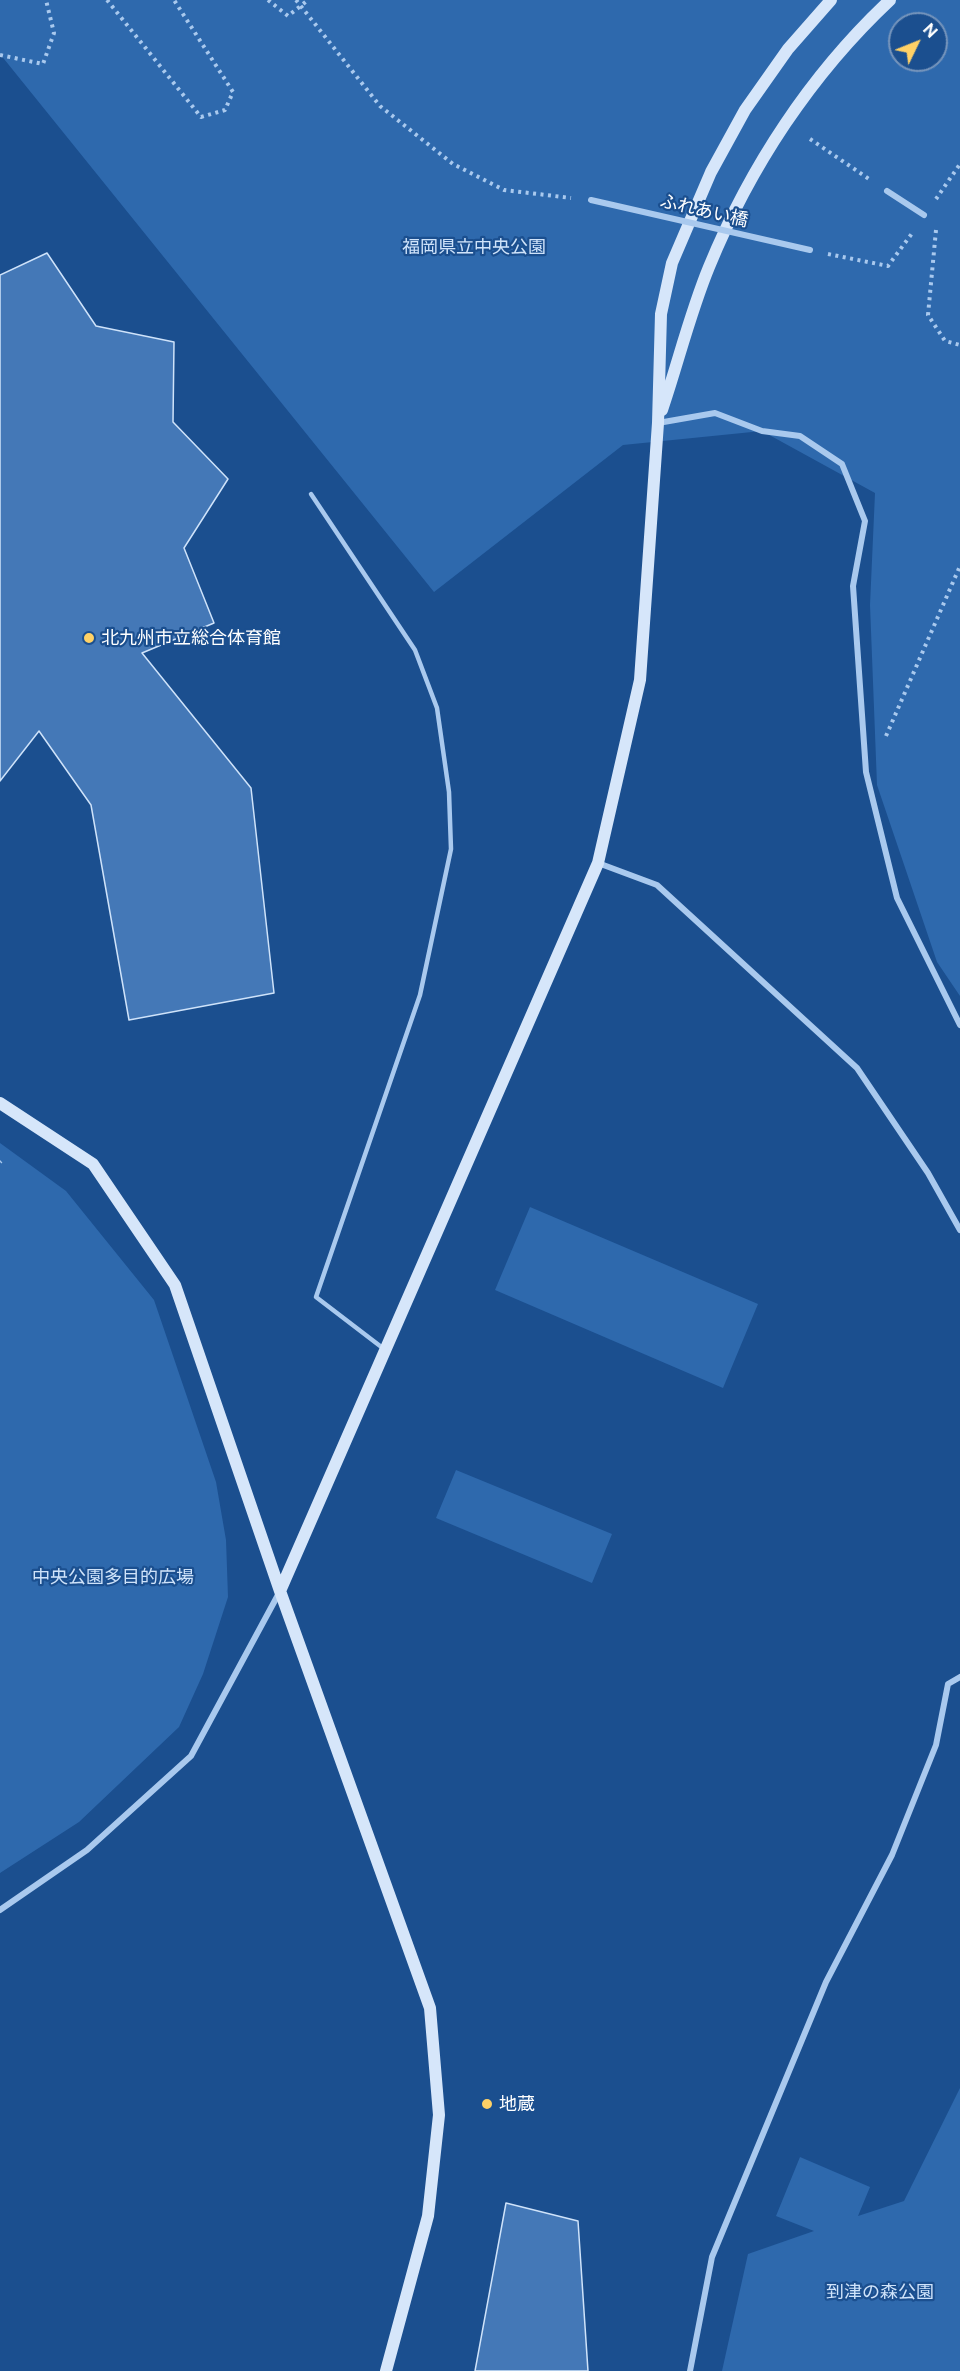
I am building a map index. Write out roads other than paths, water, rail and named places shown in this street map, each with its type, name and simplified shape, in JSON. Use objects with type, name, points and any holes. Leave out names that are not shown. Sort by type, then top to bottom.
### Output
[{"type":"street","points":[[0,1910],[87,1850],[191,1756],[280,1591],[387,1351],[598,863],[640,680],[658,423],[661,314],[672,263],[711,172],[745,110],[788,50],[831,0]]},
{"type":"street","points":[[658,423],[708,268],[745,189],[786,122],[827,67],[890,0]]},
{"type":"street","points":[[887,192],[924,215]]},
{"type":"street","name":"ふれあい橋","points":[[591,200],[810,250]]},
{"type":"street","points":[[658,423],[715,413],[762,431],[800,436],[842,464],[865,521],[853,586],[866,772],[897,898],[960,1025]]},
{"type":"street","points":[[598,863],[657,885],[857,1068],[928,1173],[960,1230]]},
{"type":"street","points":[[0,1104],[93,1164],[175,1285],[280,1591],[430,2008],[439,2115],[428,2216],[386,2371]]},
{"type":"street","points":[[690,2371],[712,2257],[826,1982],[892,1855],[936,1745],[948,1684],[960,1677]]},
{"type":"lane","points":[[311,494],[415,650],[437,708],[449,792],[451,849],[420,995],[316,1297],[387,1351]]},
{"type":"place","name":"北九州市立総合体育館","points":[[89,638]]},
{"type":"place","name":"地蔵","points":[[487,2104]]},
{"type":"park label","name":"福岡県立中央公園","points":[[474,247]]},
{"type":"park label","name":"中央公園多目的広場","points":[[113,1577]]},
{"type":"park label","name":"到津の森公園","points":[[880,2292]]}]
